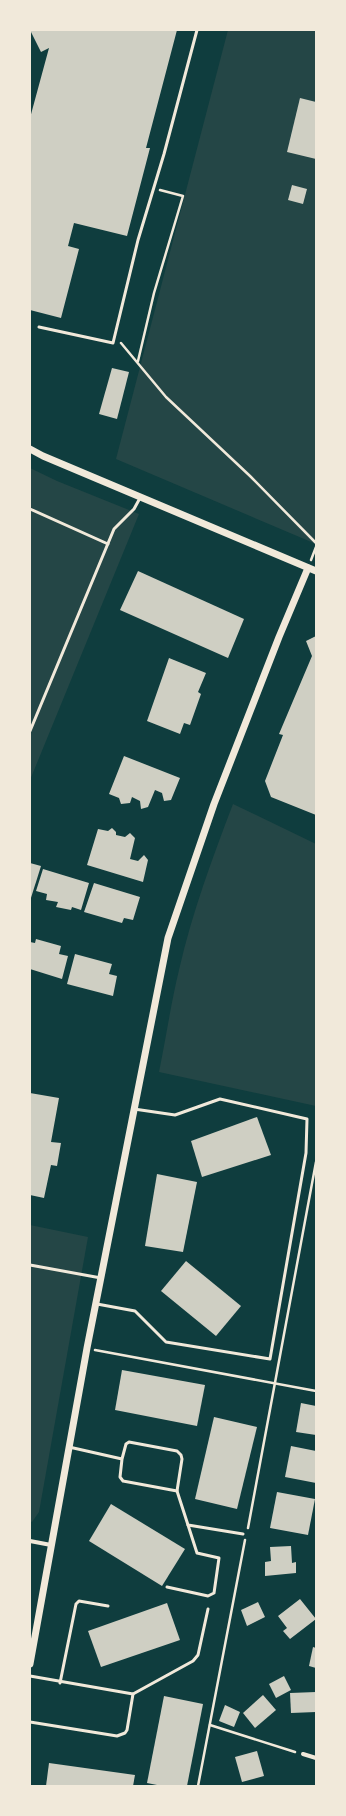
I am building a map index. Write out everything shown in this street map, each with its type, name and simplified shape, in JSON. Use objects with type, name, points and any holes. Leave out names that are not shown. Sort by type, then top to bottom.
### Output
[{"type":"street","points":[[30,449],[140,498],[316,571]]},
{"type":"street","points":[[30,1664],[87,1348],[168,938],[214,804],[279,637],[308,568]]},
{"type":"street","points":[[30,1541],[51,1545]]},
{"type":"street","points":[[303,1754],[316,1758]]},
{"type":"lane","points":[[39,327],[113,343],[116,336],[138,240],[154,188],[197,30]]},
{"type":"lane","points":[[30,731],[114,529],[134,509],[140,498]]},
{"type":"lane","points":[[30,509],[108,544]]},
{"type":"lane","points":[[96,1304],[135,1311],[166,1342],[270,1359],[306,1153],[307,1119],[220,1099],[175,1115],[134,1109]]},
{"type":"lane","points":[[30,1265],[101,1278]]},
{"type":"lane","points":[[167,1587],[208,1596],[214,1593],[219,1558],[197,1553],[177,1491],[182,1459],[181,1455],[177,1451],[129,1442],[126,1444],[122,1459],[120,1477],[123,1481],[177,1491]]},
{"type":"lane","points":[[69,1447],[122,1459]]},
{"type":"lane","points":[[188,1525],[243,1534]]},
{"type":"lane","points":[[60,1682],[76,1604],[79,1600],[84,1600],[108,1606]]},
{"type":"lane","points":[[30,1676],[133,1694],[193,1660],[198,1655],[208,1609]]},
{"type":"lane","points":[[30,1722],[117,1736],[121,1735],[127,1730],[133,1694]]},
{"type":"path","points":[[137,362],[154,293],[183,196],[154,188]]},
{"type":"path","points":[[116,336],[166,397],[250,476],[316,543]]},
{"type":"path","points":[[247,1531],[316,1162]]},
{"type":"path","points":[[87,1348],[316,1391]]},
{"type":"path","points":[[198,1786],[246,1539]]},
{"type":"path","points":[[210,1725],[278,1748],[303,1754]]},
{"type":"shaded area","points":[[228,30],[316,30],[316,544],[116,459]]},
{"type":"shaded area","points":[[30,468],[57,481],[139,514],[30,780]]},
{"type":"shaded area","points":[[233,804],[316,844],[316,1106],[159,1072],[176,982],[184,949],[196,907]]},
{"type":"shaded area","points":[[30,1225],[88,1237],[39,1512],[32,1522],[30,1521]]},
{"type":"building","points":[[30,30],[177,30],[146,148],[150,148],[127,236],[74,223],[68,246],[79,249],[61,318],[30,310],[30,118],[49,48],[41,52]]},
{"type":"building","points":[[300,98],[316,102],[316,159],[287,152]]},
{"type":"building","points":[[292,185],[307,189],[303,204],[288,200]]},
{"type":"building","points":[[112,368],[129,372],[117,419],[99,414]]},
{"type":"building","points":[[138,571],[244,619],[228,658],[120,610]]},
{"type":"building","points":[[316,636],[316,815],[271,797],[265,781],[283,735],[279,734],[312,656],[306,641]]},
{"type":"building","points":[[169,658],[206,673],[198,692],[201,694],[190,725],[184,723],[180,734],[147,721]]},
{"type":"building","points":[[124,756],[180,778],[171,800],[164,801],[162,793],[155,790],[148,807],[141,809],[140,801],[132,797],[130,803],[121,804],[119,798],[109,794]]},
{"type":"building","points":[[112,828],[116,832],[116,835],[125,837],[130,833],[135,838],[130,859],[138,861],[144,855],[148,860],[143,882],[87,865],[98,829],[108,831]]},
{"type":"building","points":[[30,863],[41,866],[30,901]]},
{"type":"building","points":[[43,869],[89,883],[81,910],[72,907],[71,910],[56,907],[58,902],[46,900],[47,894],[36,891]]},
{"type":"building","points":[[94,883],[140,897],[133,920],[124,918],[122,923],[84,912]]},
{"type":"building","points":[[36,939],[61,946],[59,954],[68,956],[62,979],[30,969],[30,942],[35,943]]},
{"type":"building","points":[[75,954],[112,964],[109,974],[117,976],[113,996],[67,984]]},
{"type":"building","points":[[30,1093],[59,1098],[51,1142],[61,1143],[57,1166],[51,1165],[44,1198],[30,1195]]},
{"type":"building","points":[[257,1117],[271,1155],[202,1177],[191,1141]]},
{"type":"building","points":[[157,1174],[197,1182],[183,1252],[145,1246]]},
{"type":"building","points":[[186,1261],[241,1306],[216,1336],[161,1291]]},
{"type":"building","points":[[122,1370],[205,1385],[197,1426],[115,1410]]},
{"type":"building","points":[[301,1403],[316,1406],[316,1435],[296,1432]]},
{"type":"building","points":[[214,1417],[257,1427],[237,1509],[195,1499]]},
{"type":"building","points":[[291,1446],[316,1451],[316,1483],[285,1477]]},
{"type":"building","points":[[277,1492],[315,1499],[308,1535],[270,1528]]},
{"type":"building","points":[[111,1504],[185,1549],[162,1586],[89,1541]]},
{"type":"building","points":[[291,1546],[292,1563],[296,1562],[296,1573],[265,1576],[265,1562],[271,1561],[270,1547]]},
{"type":"building","points":[[300,1599],[316,1619],[290,1639],[283,1631],[287,1628],[278,1616]]},
{"type":"building","points":[[258,1602],[265,1617],[247,1626],[241,1610]]},
{"type":"building","points":[[167,1603],[180,1640],[101,1667],[88,1631]]},
{"type":"building","points":[[313,1647],[316,1648],[316,1668],[309,1666]]},
{"type":"building","points":[[284,1676],[291,1690],[276,1698],[269,1684]]},
{"type":"building","points":[[316,1692],[316,1712],[291,1713],[290,1693]]},
{"type":"building","points":[[263,1695],[276,1710],[255,1728],[243,1713]]},
{"type":"building","points":[[164,1696],[203,1704],[187,1786],[162,1786],[147,1783]]},
{"type":"building","points":[[225,1705],[240,1712],[234,1727],[219,1721]]},
{"type":"building","points":[[257,1751],[264,1776],[242,1782],[235,1757]]},
{"type":"building","points":[[49,1763],[135,1775],[133,1786],[46,1786]]}]
